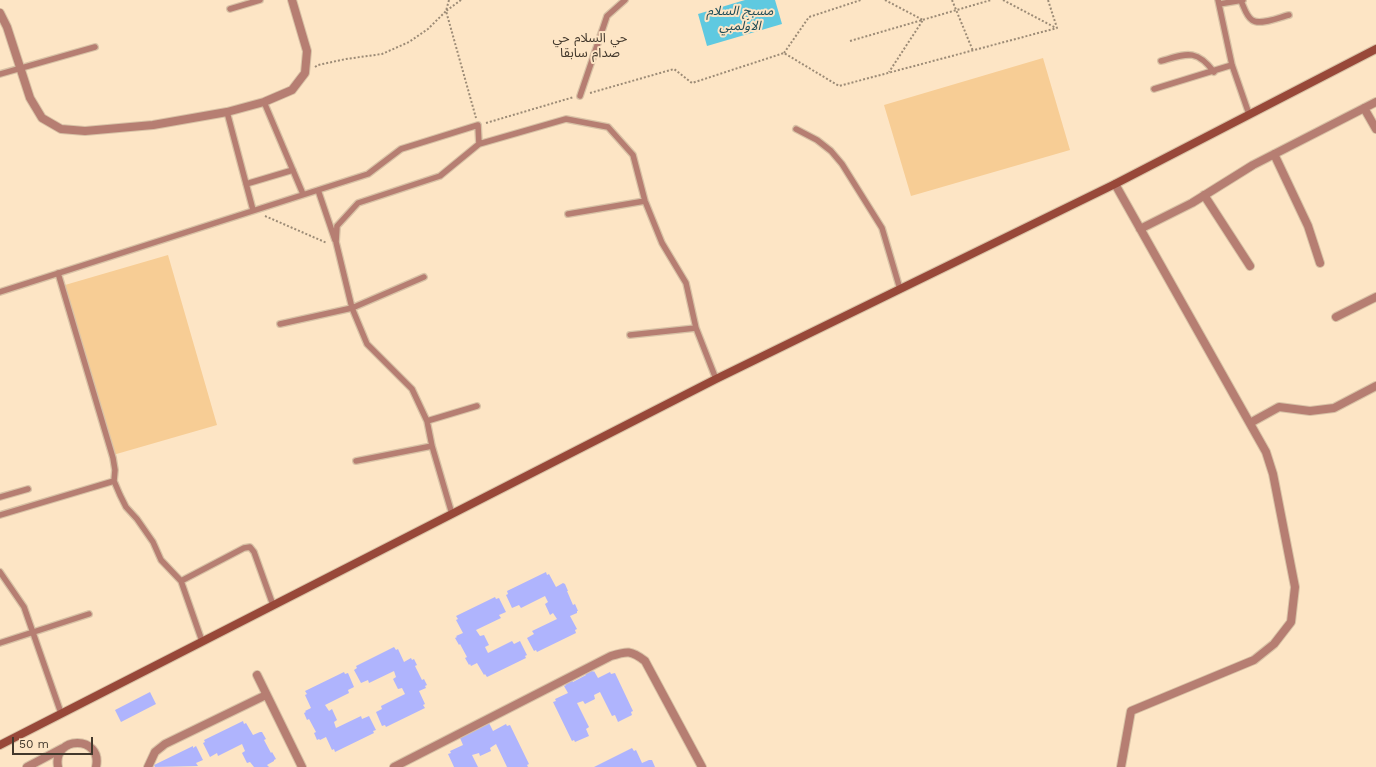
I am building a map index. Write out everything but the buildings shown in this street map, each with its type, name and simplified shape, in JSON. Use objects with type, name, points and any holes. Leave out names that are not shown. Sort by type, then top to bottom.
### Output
[{"type":"street","points":[[0,13],[7,27],[30,98],[42,118],[61,129],[86,130],[153,125],[228,112],[264,102],[292,90],[305,73],[307,51],[292,0]]},
{"type":"street","points":[[0,745],[716,379],[1115,184],[1376,49]]},
{"type":"street","points":[[1140,229],[1204,195],[1253,165],[1376,102]]},
{"type":"street","points":[[1364,108],[1376,129]]},
{"type":"street","points":[[1274,154],[1308,226],[1320,263]]},
{"type":"street","points":[[1115,184],[1266,452],[1273,474],[1295,587],[1291,622],[1274,644],[1254,660],[1131,711],[1121,767]]},
{"type":"street","points":[[1204,195],[1250,266]]},
{"type":"street","points":[[1336,317],[1376,297]]},
{"type":"street","points":[[1250,423],[1279,407],[1310,411],[1334,408],[1376,386]]},
{"type":"street","points":[[394,767],[604,660],[626,651],[635,654],[645,661],[702,767]]},
{"type":"street","points":[[257,675],[302,767]]},
{"type":"street","points":[[148,767],[155,752],[165,744],[266,695]]},
{"type":"street","points":[[27,767],[75,742],[84,744],[92,749],[96,755],[98,765]]},
{"type":"street","points":[[58,767],[59,756],[64,748]]},
{"type":"lane","points":[[230,9],[260,0]]},
{"type":"lane","points":[[580,96],[607,16],[625,0]]},
{"type":"lane","points":[[1249,114],[1232,65],[1219,2],[1242,0],[1247,15],[1252,21],[1260,23],[1289,15]]},
{"type":"lane","points":[[0,74],[94,47]]},
{"type":"lane","points":[[1161,61],[1188,53],[1207,63],[1214,72]]},
{"type":"lane","points":[[1154,89],[1214,72],[1232,65]]},
{"type":"lane","points":[[264,102],[303,194]]},
{"type":"lane","points":[[228,112],[253,210]]},
{"type":"lane","points":[[337,248],[337,226],[358,203],[440,176],[479,144],[566,118],[608,127],[633,155],[645,202],[662,243],[686,283],[696,328],[716,379]]},
{"type":"lane","points":[[0,292],[368,174],[401,149],[478,125],[479,144]]},
{"type":"lane","points":[[796,129],[817,140],[831,151],[842,164],[882,228],[900,289]]},
{"type":"lane","points":[[246,184],[293,170]]},
{"type":"lane","points":[[318,190],[337,248],[352,308],[367,344],[412,389],[427,421],[432,446],[452,514]]},
{"type":"lane","points":[[568,214],[645,202]]},
{"type":"lane","points":[[58,273],[113,458],[115,470],[114,482],[126,507],[137,519],[152,542],[160,560],[181,581],[202,641]]},
{"type":"lane","points":[[280,324],[352,308],[424,277]]},
{"type":"lane","points":[[630,335],[696,328]]},
{"type":"lane","points":[[427,421],[477,406]]},
{"type":"lane","points":[[356,461],[432,446]]},
{"type":"lane","points":[[0,516],[114,482]]},
{"type":"lane","points":[[0,497],[28,489]]},
{"type":"lane","points":[[181,581],[244,548],[250,547],[254,552],[273,605]]},
{"type":"lane","points":[[0,572],[24,607],[61,714]]},
{"type":"lane","points":[[0,642],[89,614]]},
{"type":"path","points":[[449,0],[446,11],[478,125],[674,69],[692,83],[784,53],[809,17],[861,0]]},
{"type":"path","points":[[305,73],[318,65],[382,54],[409,42],[422,34],[446,11],[461,0]]},
{"type":"path","points":[[885,0],[923,20]]},
{"type":"path","points":[[952,0],[973,51]]},
{"type":"path","points":[[850,41],[991,0]]},
{"type":"path","points":[[1003,0],[1057,28]]},
{"type":"path","points":[[1048,0],[1057,28]]},
{"type":"path","points":[[888,73],[923,20]]},
{"type":"path","points":[[784,53],[839,86],[1057,28]]},
{"type":"path","points":[[253,210],[337,248]]},
{"type":"shaded area","points":[[1043,58],[1070,150],[911,196],[884,105]]},
{"type":"shaded area","points":[[168,255],[217,425],[113,455],[65,285]]},
{"type":"water","name":"مسبح السلام الاولمبي","points":[[745,0],[775,0],[782,24],[707,46],[698,14]]},
{"type":"district","name":"حي السلام حي صدام سابقا","points":[[590,46]]}]
